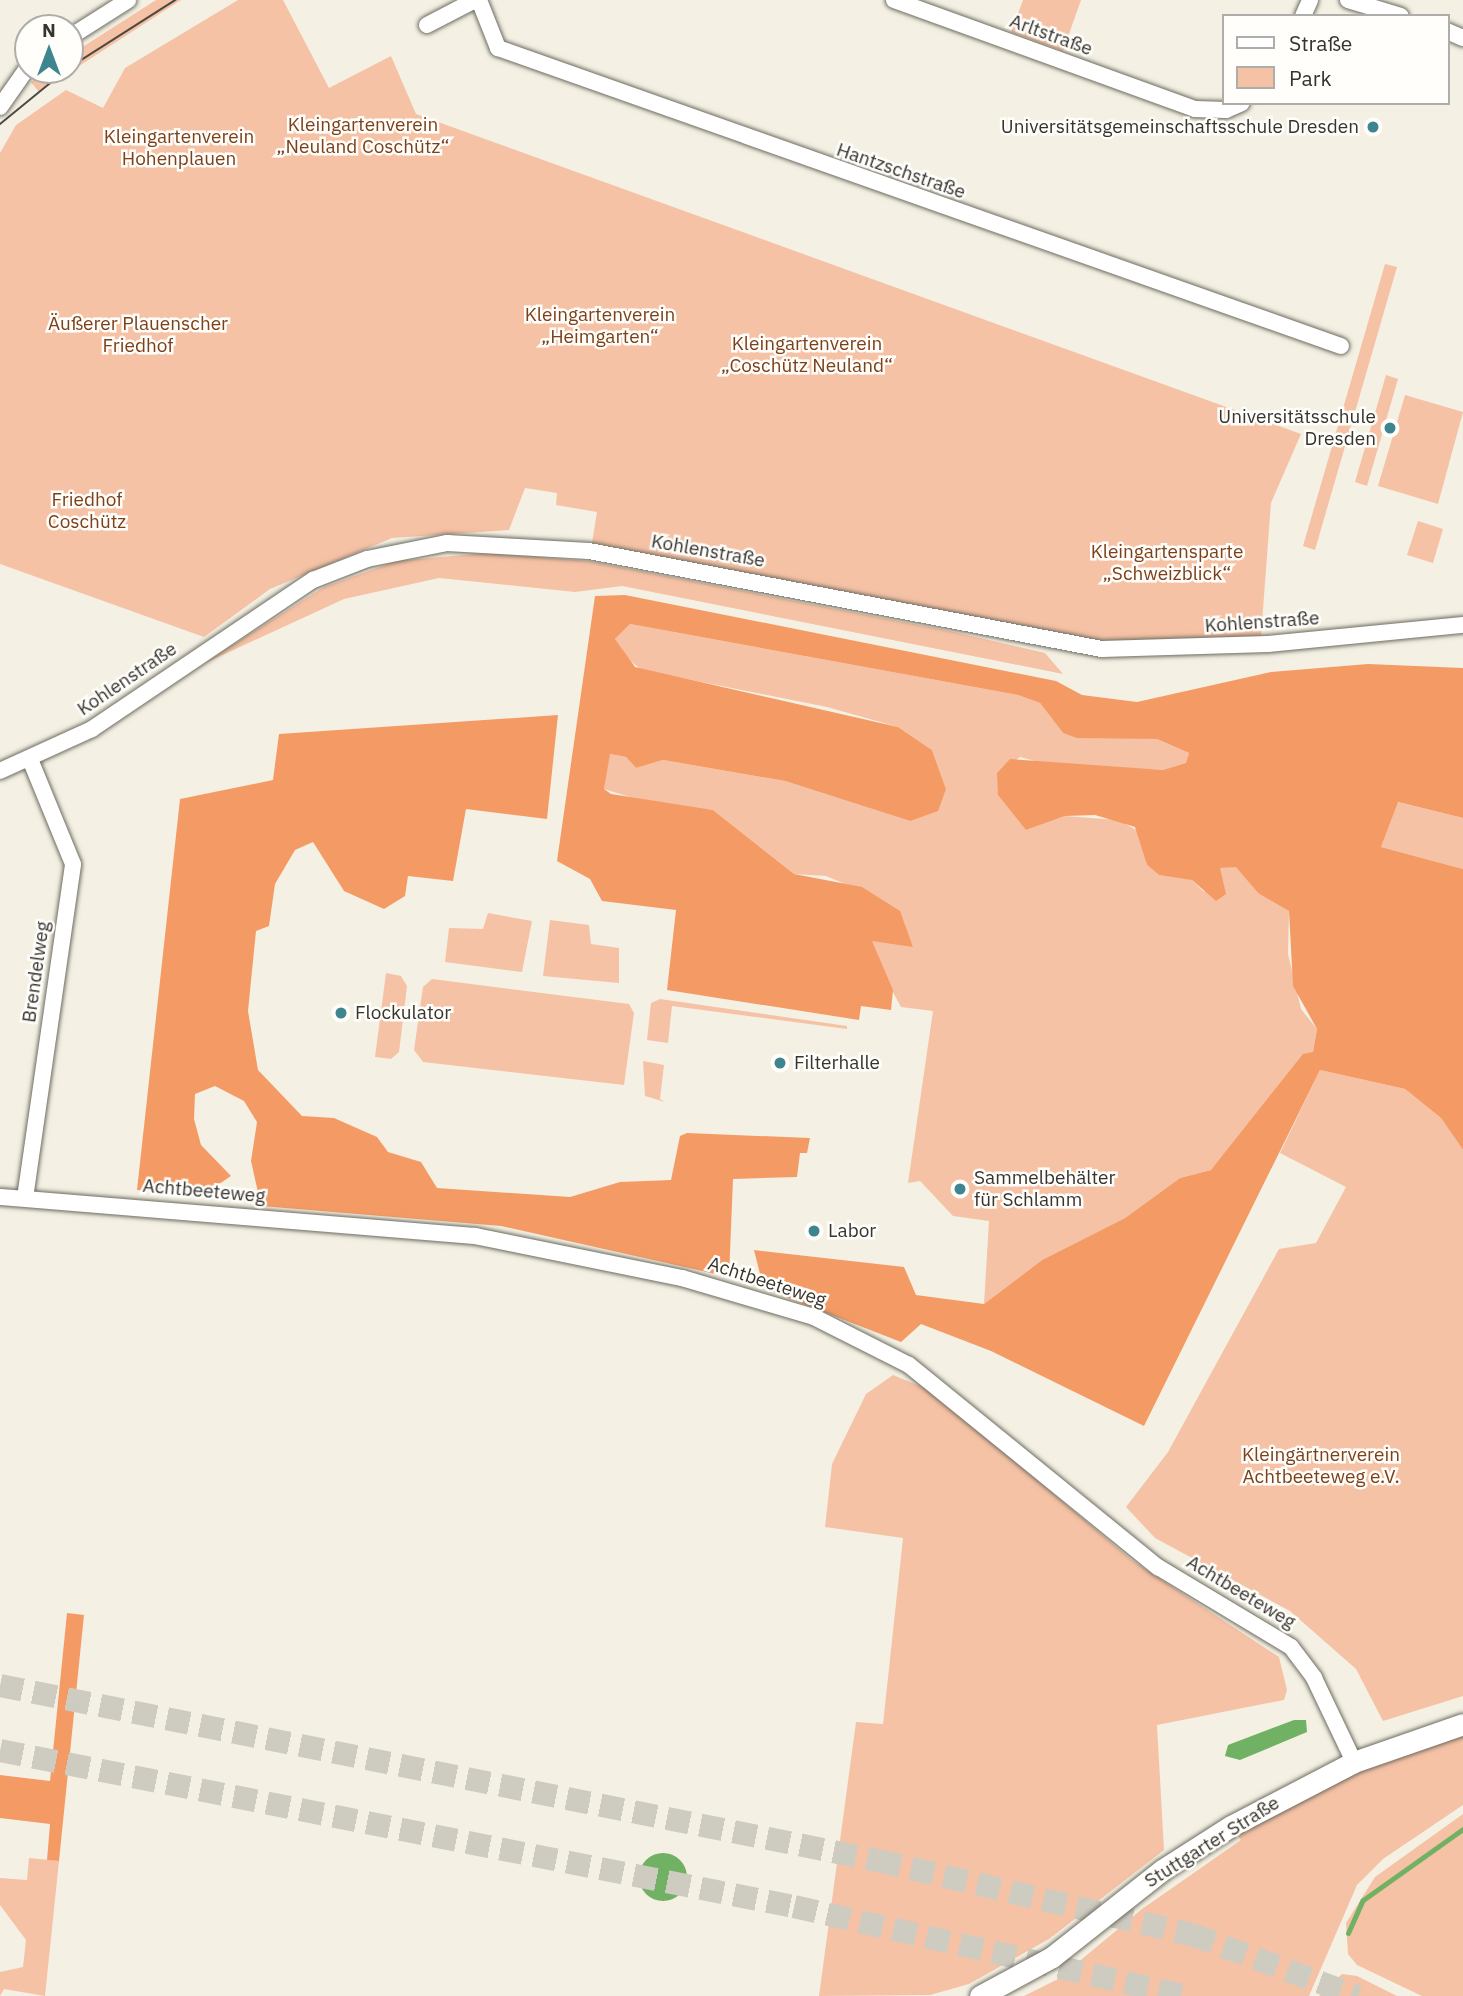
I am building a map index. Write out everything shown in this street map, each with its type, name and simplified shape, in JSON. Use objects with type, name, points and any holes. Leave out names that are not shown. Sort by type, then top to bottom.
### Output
[{"type":"main road","name":"Stuttgarter Straße","points":[[980,1996],[1052,1957],[1206,1841],[1354,1762],[1463,1724]]},
{"type":"street","points":[[84,24],[102,7],[128,0]]},
{"type":"street","points":[[427,25],[477,0]]},
{"type":"street","name":"Hantzschstraße","points":[[477,0],[498,48],[1341,346]]},
{"type":"street","name":"Arltstraße","points":[[894,0],[1195,109],[1226,110],[1237,105]]},
{"type":"street","points":[[1348,0],[1394,14]]},
{"type":"street","points":[[0,107],[16,84]]},
{"type":"street","name":"Kohlenstraße","points":[[0,771],[30,760],[92,729],[313,580],[367,559],[447,543],[589,551],[1102,649],[1268,644],[1463,625]]},
{"type":"street","name":"Brendelweg","points":[[25,1198],[73,864],[30,760]]},
{"type":"street","name":"Achtbeeteweg","points":[[0,1197],[475,1236],[682,1278],[814,1317],[909,1365],[1158,1567],[1291,1647],[1314,1678],[1354,1762]]},
{"type":"green space","points":[[156,0],[181,0],[84,63],[84,46]]},
{"type":"green space","points":[[238,0],[283,0],[329,88],[391,56],[416,114],[1301,434],[1271,503],[1261,636],[1103,641],[592,543],[597,512],[556,505],[557,493],[525,488],[509,530],[392,538],[270,589],[204,637],[0,564],[0,153],[16,125],[66,90],[103,108],[125,68]]},
{"type":"green space","points":[[1023,0],[1081,0],[1063,51],[1011,32]]},
{"type":"green space","points":[[33,84],[51,84],[39,92]]},
{"type":"green space","points":[[1385,264],[1397,267],[1315,550],[1303,546]]},
{"type":"green space","points":[[1386,375],[1398,379],[1367,486],[1355,482]]},
{"type":"green space","points":[[1405,395],[1463,412],[1438,504],[1378,486]]},
{"type":"green space","points":[[1418,521],[1443,529],[1433,563],[1407,555]]},
{"type":"green space","points":[[486,553],[588,561],[950,631],[1045,653],[1063,674],[622,586],[575,592],[439,578],[344,599],[203,664],[324,587],[397,561]]},
{"type":"green space","points":[[630,624],[1018,695],[1040,703],[1063,733],[1157,739],[1189,753],[1187,763],[1164,770],[1050,765],[1020,757],[998,773],[1026,830],[1065,816],[1118,820],[1140,832],[1147,865],[1159,875],[1191,879],[1204,892],[1219,868],[1236,866],[1258,893],[1278,900],[1289,911],[1288,954],[1301,1009],[1317,1029],[1313,1052],[1211,1170],[1180,1178],[1125,1218],[1042,1260],[984,1304],[989,1221],[953,1216],[920,1181],[908,1183],[933,1011],[901,1007],[882,972],[871,940],[913,946],[879,898],[826,876],[794,874],[713,810],[653,804],[604,789],[609,754],[626,757],[636,768],[663,760],[785,781],[910,821],[946,789],[932,750],[898,727],[827,707],[642,670],[621,654],[615,639]]},
{"type":"green space","points":[[1397,802],[1463,818],[1463,869],[1381,847]]},
{"type":"green space","points":[[488,913],[532,921],[522,972],[445,962],[449,928],[483,929]]},
{"type":"green space","points":[[550,920],[589,925],[591,944],[619,948],[619,983],[543,976]]},
{"type":"green space","points":[[386,973],[401,976],[407,986],[399,1052],[391,1059],[375,1057]]},
{"type":"green space","points":[[432,979],[629,1004],[634,1013],[624,1085],[423,1062],[414,1050],[423,987]]},
{"type":"green space","points":[[660,999],[847,1026],[847,1029],[672,1006],[668,1043],[647,1040],[651,1003]]},
{"type":"green space","points":[[643,1061],[664,1065],[660,1099],[665,1102],[645,1096]]},
{"type":"green space","name":"Kleingärtnerverein Achtbeeteweg e.V.","points":[[1320,1070],[1405,1089],[1441,1118],[1463,1150],[1463,1696],[1383,1721],[1356,1669],[1290,1611],[1155,1538],[1126,1507],[1168,1452],[1279,1249],[1316,1243],[1346,1187],[1280,1153]]},
{"type":"green space","points":[[893,1375],[932,1391],[1133,1561],[1279,1657],[1287,1690],[1284,1700],[1157,1725],[1164,1850],[1049,1939],[969,1984],[930,1995],[819,1996],[856,1722],[883,1724],[903,1538],[825,1527],[832,1464],[866,1394]]},
{"type":"green space","points":[[1463,1732],[1463,1805],[1383,1859],[1357,1885],[1309,1996],[1024,1996],[1058,1979],[1142,1909],[1241,1840],[1236,1833],[1342,1777]]},
{"type":"green space","points":[[1463,1814],[1463,1996],[1422,1996],[1357,1965],[1348,1954],[1346,1923],[1375,1877]]},
{"type":"green space","points":[[29,1858],[59,1861],[45,1996],[4,1989],[0,1996],[0,1972],[23,1967],[26,1940],[0,1905],[0,1878],[27,1880]]},
{"type":"green space","points":[[1342,1974],[1357,1976],[1397,1996],[1319,1996]]},
{"type":"shaded area","points":[[625,595],[1056,681],[1082,695],[1137,702],[1271,672],[1368,664],[1463,668],[1463,818],[1398,802],[1381,847],[1463,869],[1463,1150],[1441,1118],[1405,1089],[1320,1070],[1144,1426],[991,1351],[921,1324],[901,1342],[775,1293],[760,1274],[754,1250],[904,1267],[916,1295],[984,1304],[1042,1260],[1125,1218],[1180,1178],[1211,1170],[1303,1054],[1313,1052],[1317,1029],[1293,986],[1289,911],[1258,893],[1236,867],[1220,868],[1226,894],[1216,901],[1192,880],[1159,875],[1147,865],[1135,827],[1095,815],[1065,816],[1026,830],[998,795],[997,773],[1010,759],[1163,770],[1186,763],[1189,753],[1157,739],[1077,738],[1063,733],[1040,703],[1018,695],[630,624],[615,639],[635,667],[898,727],[932,750],[946,789],[938,811],[910,821],[785,781],[663,760],[636,768],[626,757],[610,754],[604,789],[611,794],[713,810],[794,874],[862,887],[900,911],[913,947],[872,941],[893,990],[891,1010],[861,1006],[859,1020],[667,990],[676,910],[602,901],[590,879],[557,861],[595,596]]},
{"type":"shaded area","points":[[558,715],[547,819],[466,809],[453,881],[408,876],[405,896],[384,909],[344,891],[313,842],[295,850],[275,884],[269,926],[256,931],[248,1011],[258,1070],[302,1116],[334,1118],[377,1137],[388,1152],[421,1162],[437,1188],[570,1197],[620,1182],[671,1180],[680,1136],[687,1133],[810,1138],[807,1153],[800,1153],[797,1177],[733,1179],[729,1277],[501,1226],[261,1206],[251,1161],[257,1122],[244,1101],[215,1086],[195,1094],[194,1119],[201,1145],[231,1176],[203,1195],[137,1190],[180,799],[273,780],[279,734]]},
{"type":"shaded area","points":[[67,1613],[84,1615],[59,1861],[47,1860],[50,1824],[0,1818],[0,1775],[50,1781]]},
{"type":"shaded area","points":[[1294,1720],[1306,1720],[1307,1732],[1240,1760],[1225,1756],[1228,1745]]},
{"type":"shaded area","points":[[663,1853],[672,1854],[680,1860],[686,1868],[686,1886],[680,1894],[672,1900],[663,1901],[654,1900],[646,1894],[640,1886],[639,1877],[640,1868],[646,1860],[654,1854]]},
{"type":"waterway","points":[[1348,1933],[1363,1900],[1463,1829]]},
{"type":"tunnel","points":[[0,1685],[878,1860],[1192,1934],[1358,1996]]},
{"type":"tunnel","points":[[0,1750],[794,1906],[1188,1996]]},
{"type":"tram line","points":[[84,58],[175,0]]},
{"type":"tram line","points":[[0,124],[49,84]]},
{"type":"place","name":"Universitätsgemeinschaftsschule Dresden","points":[[1373,127]]},
{"type":"place","name":"Universitätsschule Dresden","points":[[1390,428]]},
{"type":"place","name":"Flockulator","points":[[341,1013]]},
{"type":"place","name":"Filterhalle","points":[[780,1063]]},
{"type":"place","name":"Sammelbehälter für Schlamm","points":[[960,1189]]},
{"type":"place","name":"Labor","points":[[814,1231]]},
{"type":"park label","name":"Kleingartenverein „Neuland Coschütz“","points":[[363,136]]},
{"type":"park label","name":"Kleingartenverein Hohenplauen","points":[[179,148]]},
{"type":"park label","name":"Kleingartenverein „Heimgarten“","points":[[600,326]]},
{"type":"park label","name":"Äußerer Plauenscher Friedhof","points":[[138,335]]},
{"type":"park label","name":"Kleingartenverein „Coschütz Neuland“","points":[[807,355]]},
{"type":"park label","name":"Friedhof Coschütz","points":[[87,511]]},
{"type":"park label","name":"Kleingartensparte „Schweizblick“","points":[[1167,563]]}]
